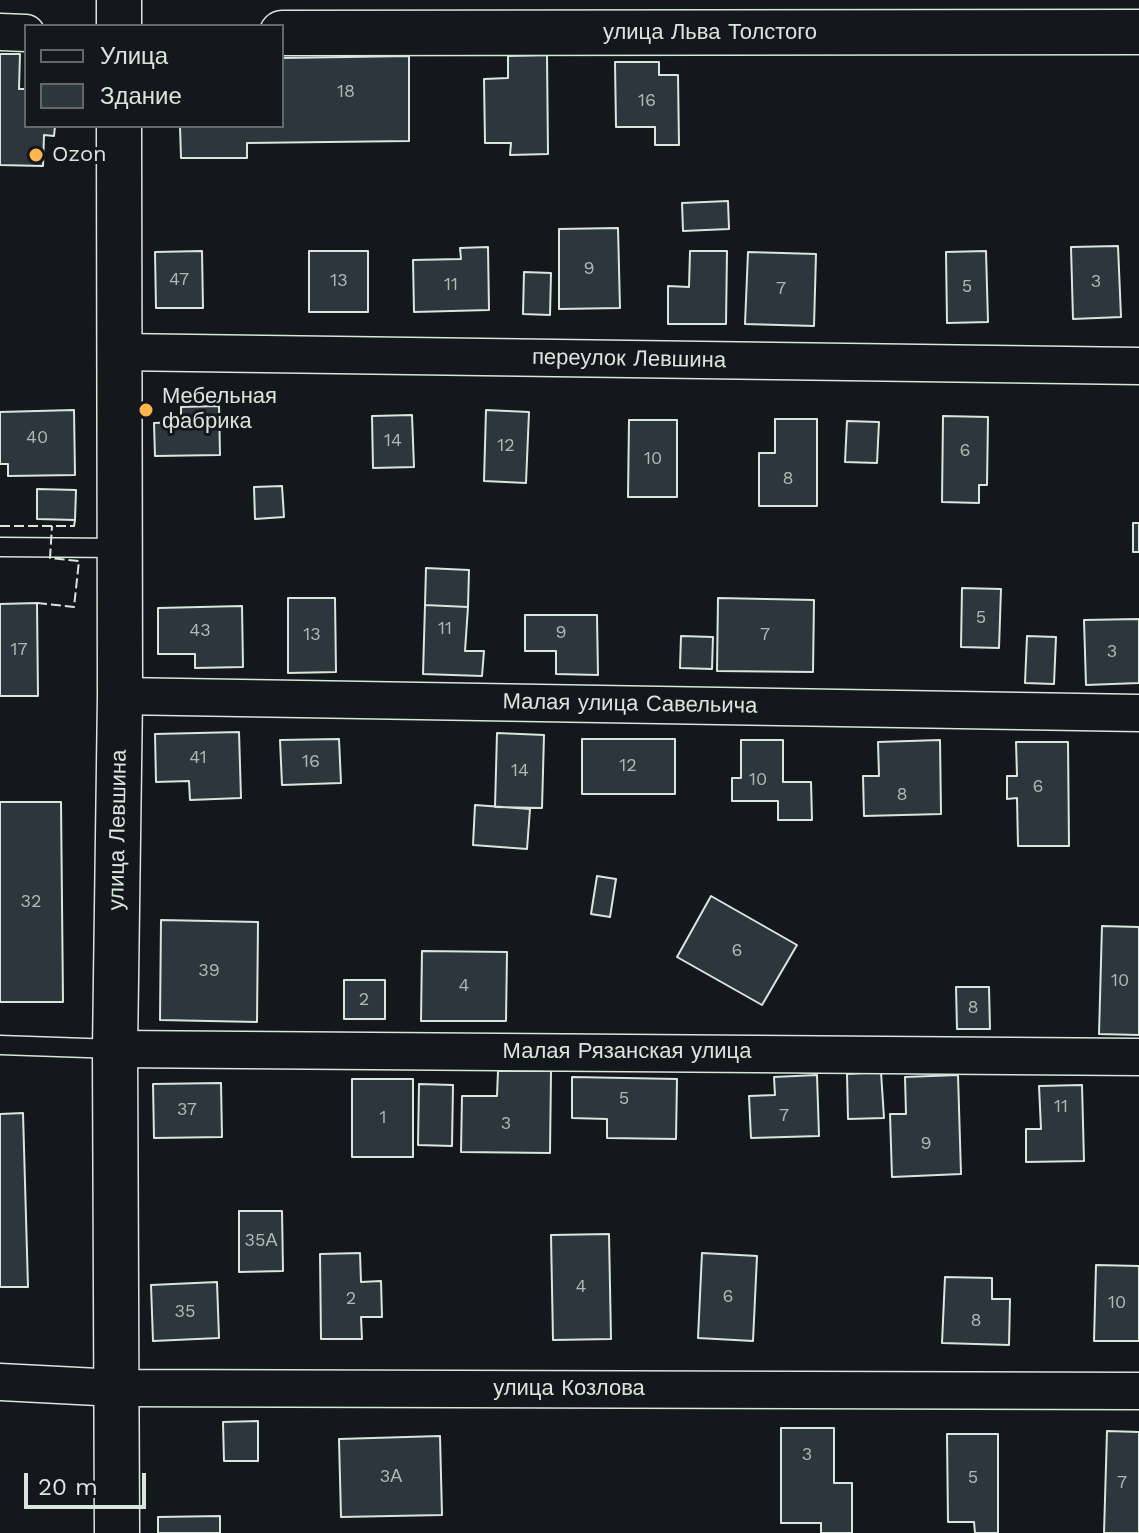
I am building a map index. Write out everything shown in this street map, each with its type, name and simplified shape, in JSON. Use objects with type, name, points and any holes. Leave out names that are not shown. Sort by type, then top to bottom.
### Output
[{"type":"street","points":[[119,0],[119,24]]},
{"type":"street","points":[[0,32],[24,33]]},
{"type":"street","name":"улица Льва Толстого","points":[[284,33],[1139,32]]},
{"type":"street","name":"улица Левшина","points":[[117,1533],[115,1049],[120,696],[119,128]]},
{"type":"street","name":"переулок Левшина","points":[[118,352],[1139,366]]},
{"type":"street","name":"Малая улица Савельича","points":[[120,696],[1139,713]]},
{"type":"street","name":"Малая Рязанская улица","points":[[115,1049],[1139,1057]]},
{"type":"street","name":"улица Козлова","points":[[0,1382],[117,1388],[1139,1391]]},
{"type":"lane","points":[[0,547],[119,548]]},
{"type":"lane","points":[[0,1045],[115,1049]]},
{"type":"building","points":[[0,54],[20,54],[19,89],[24,89],[24,128],[55,128],[54,136],[44,135],[43,166],[0,165]]},
{"type":"building","points":[[547,55],[548,154],[510,155],[511,143],[485,143],[484,79],[508,78],[508,56]]},
{"type":"building","points":[[409,56],[409,141],[247,143],[247,158],[181,158],[180,128],[284,128],[284,58]]},
{"type":"building","points":[[615,62],[659,62],[659,75],[678,75],[679,145],[655,145],[655,127],[616,127]]},
{"type":"building","points":[[728,201],[729,229],[683,231],[682,203]]},
{"type":"building","points":[[618,228],[620,308],[559,309],[559,229]]},
{"type":"building","points":[[1118,246],[1121,317],[1073,319],[1071,247]]},
{"type":"building","points":[[488,247],[489,310],[414,312],[413,260],[461,259],[460,248]]},
{"type":"building","points":[[202,251],[203,308],[156,308],[155,252]]},
{"type":"building","points":[[309,251],[368,251],[368,312],[309,312]]},
{"type":"building","points":[[690,251],[727,251],[726,324],[668,324],[668,286],[689,287]]},
{"type":"building","points":[[986,251],[988,322],[947,323],[946,252]]},
{"type":"building","points":[[748,252],[816,254],[814,326],[745,324]]},
{"type":"building","points":[[524,272],[551,273],[550,315],[523,314]]},
{"type":"building","points":[[219,406],[220,455],[155,456],[154,423],[181,422],[181,407]]},
{"type":"building","points":[[74,410],[75,475],[8,476],[8,464],[0,464],[0,412]]},
{"type":"building","points":[[486,410],[529,412],[526,483],[484,481]]},
{"type":"building","points":[[412,415],[414,467],[373,468],[372,416]]},
{"type":"building","points":[[943,416],[988,417],[987,485],[979,485],[979,503],[942,502]]},
{"type":"building","points":[[775,419],[817,419],[817,506],[759,506],[759,453],[775,453]]},
{"type":"building","points":[[629,420],[677,420],[677,497],[628,497]]},
{"type":"building","points":[[847,421],[879,422],[877,463],[845,462]]},
{"type":"building","points":[[282,486],[284,517],[255,519],[254,487]]},
{"type":"building","points":[[37,489],[76,490],[75,520],[37,519]]},
{"type":"building","points":[[1133,523],[1139,523],[1139,552],[1133,552]]},
{"type":"building","points":[[426,568],[469,570],[468,607],[425,605]]},
{"type":"building","points":[[962,588],[1001,589],[999,648],[961,647]]},
{"type":"building","points":[[288,598],[335,598],[336,672],[288,673]]},
{"type":"building","points":[[718,598],[814,600],[813,672],[717,671]]},
{"type":"building","points":[[37,603],[38,696],[0,696],[0,604]]},
{"type":"building","points":[[425,605],[468,607],[465,651],[484,651],[482,676],[423,674]]},
{"type":"building","points":[[242,606],[243,667],[195,668],[195,654],[158,654],[158,608]]},
{"type":"building","points":[[525,615],[597,615],[598,675],[556,674],[556,651],[525,651]]},
{"type":"building","points":[[1139,619],[1139,683],[1086,685],[1084,620]]},
{"type":"building","points":[[681,636],[713,637],[712,669],[680,668]]},
{"type":"building","points":[[1027,636],[1056,637],[1054,684],[1025,683]]},
{"type":"building","points":[[239,732],[241,798],[190,800],[189,781],[156,782],[155,734]]},
{"type":"building","points":[[497,733],[544,735],[542,808],[495,807]]},
{"type":"building","points":[[339,739],[341,783],[282,785],[280,740]]},
{"type":"building","points":[[582,739],[675,739],[675,794],[582,794]]},
{"type":"building","points":[[741,740],[783,740],[783,782],[811,782],[812,820],[778,820],[778,801],[732,801],[732,778],[741,778]]},
{"type":"building","points":[[940,740],[941,814],[864,816],[863,776],[879,776],[878,742]]},
{"type":"building","points":[[1016,742],[1068,742],[1069,846],[1018,846],[1017,798],[1007,799],[1007,776],[1017,776]]},
{"type":"building","points":[[0,802],[61,802],[63,1002],[0,1002]]},
{"type":"building","points":[[475,805],[530,809],[527,849],[473,845]]},
{"type":"building","points":[[597,876],[616,879],[610,917],[591,914]]},
{"type":"building","points":[[711,896],[797,945],[762,1005],[677,957]]},
{"type":"building","points":[[161,920],[258,922],[257,1022],[160,1020]]},
{"type":"building","points":[[1102,926],[1139,927],[1139,1035],[1099,1034]]},
{"type":"building","points":[[422,951],[507,952],[506,1021],[421,1021]]},
{"type":"building","points":[[344,980],[385,980],[385,1019],[344,1019]]},
{"type":"building","points":[[956,987],[989,987],[990,1029],[957,1029]]},
{"type":"building","points":[[498,1071],[551,1071],[550,1153],[461,1152],[462,1096],[497,1096]]},
{"type":"building","points":[[881,1072],[884,1118],[848,1119],[847,1074]]},
{"type":"building","points":[[817,1075],[819,1136],[751,1138],[749,1096],[775,1095],[774,1077]]},
{"type":"building","points":[[958,1075],[961,1174],[892,1177],[890,1114],[906,1114],[905,1077]]},
{"type":"building","points":[[572,1077],[677,1079],[676,1139],[607,1138],[607,1119],[572,1118]]},
{"type":"building","points":[[352,1079],[413,1079],[413,1157],[352,1157]]},
{"type":"building","points":[[221,1083],[222,1137],[154,1138],[153,1084]]},
{"type":"building","points":[[419,1084],[453,1085],[452,1146],[418,1145]]},
{"type":"building","points":[[1082,1085],[1084,1161],[1026,1162],[1026,1129],[1041,1129],[1039,1086]]},
{"type":"building","points":[[23,1113],[28,1287],[0,1287],[0,1114]]},
{"type":"building","points":[[239,1211],[282,1211],[283,1271],[239,1272]]},
{"type":"building","points":[[609,1234],[611,1339],[553,1340],[551,1235]]},
{"type":"building","points":[[360,1253],[361,1282],[381,1281],[382,1317],[361,1317],[362,1339],[321,1339],[320,1254]]},
{"type":"building","points":[[702,1253],[757,1256],[753,1341],[698,1338]]},
{"type":"building","points":[[1096,1265],[1139,1266],[1139,1341],[1094,1341]]},
{"type":"building","points":[[945,1277],[992,1278],[992,1299],[1010,1299],[1009,1345],[942,1343]]},
{"type":"building","points":[[217,1282],[219,1338],[153,1341],[151,1285]]},
{"type":"building","points":[[258,1421],[258,1461],[224,1461],[223,1422]]},
{"type":"building","points":[[781,1428],[834,1428],[834,1483],[852,1483],[852,1533],[821,1533],[821,1523],[781,1523]]},
{"type":"building","points":[[1107,1431],[1139,1432],[1139,1533],[1104,1533]]},
{"type":"building","points":[[947,1434],[998,1434],[998,1533],[975,1533],[974,1522],[948,1522]]},
{"type":"building","points":[[440,1436],[442,1515],[341,1517],[339,1439]]},
{"type":"building","points":[[220,1516],[220,1533],[158,1533],[158,1517]]},
{"type":"fence","points":[[0,526],[74,526],[75,520]]},
{"type":"fence","points":[[37,603],[74,607],[79,561],[50,558],[52,526]]},
{"type":"place","name":"Ozon","points":[[36,155]]},
{"type":"place","name":"Мебельная фабрика","points":[[146,410]]}]
